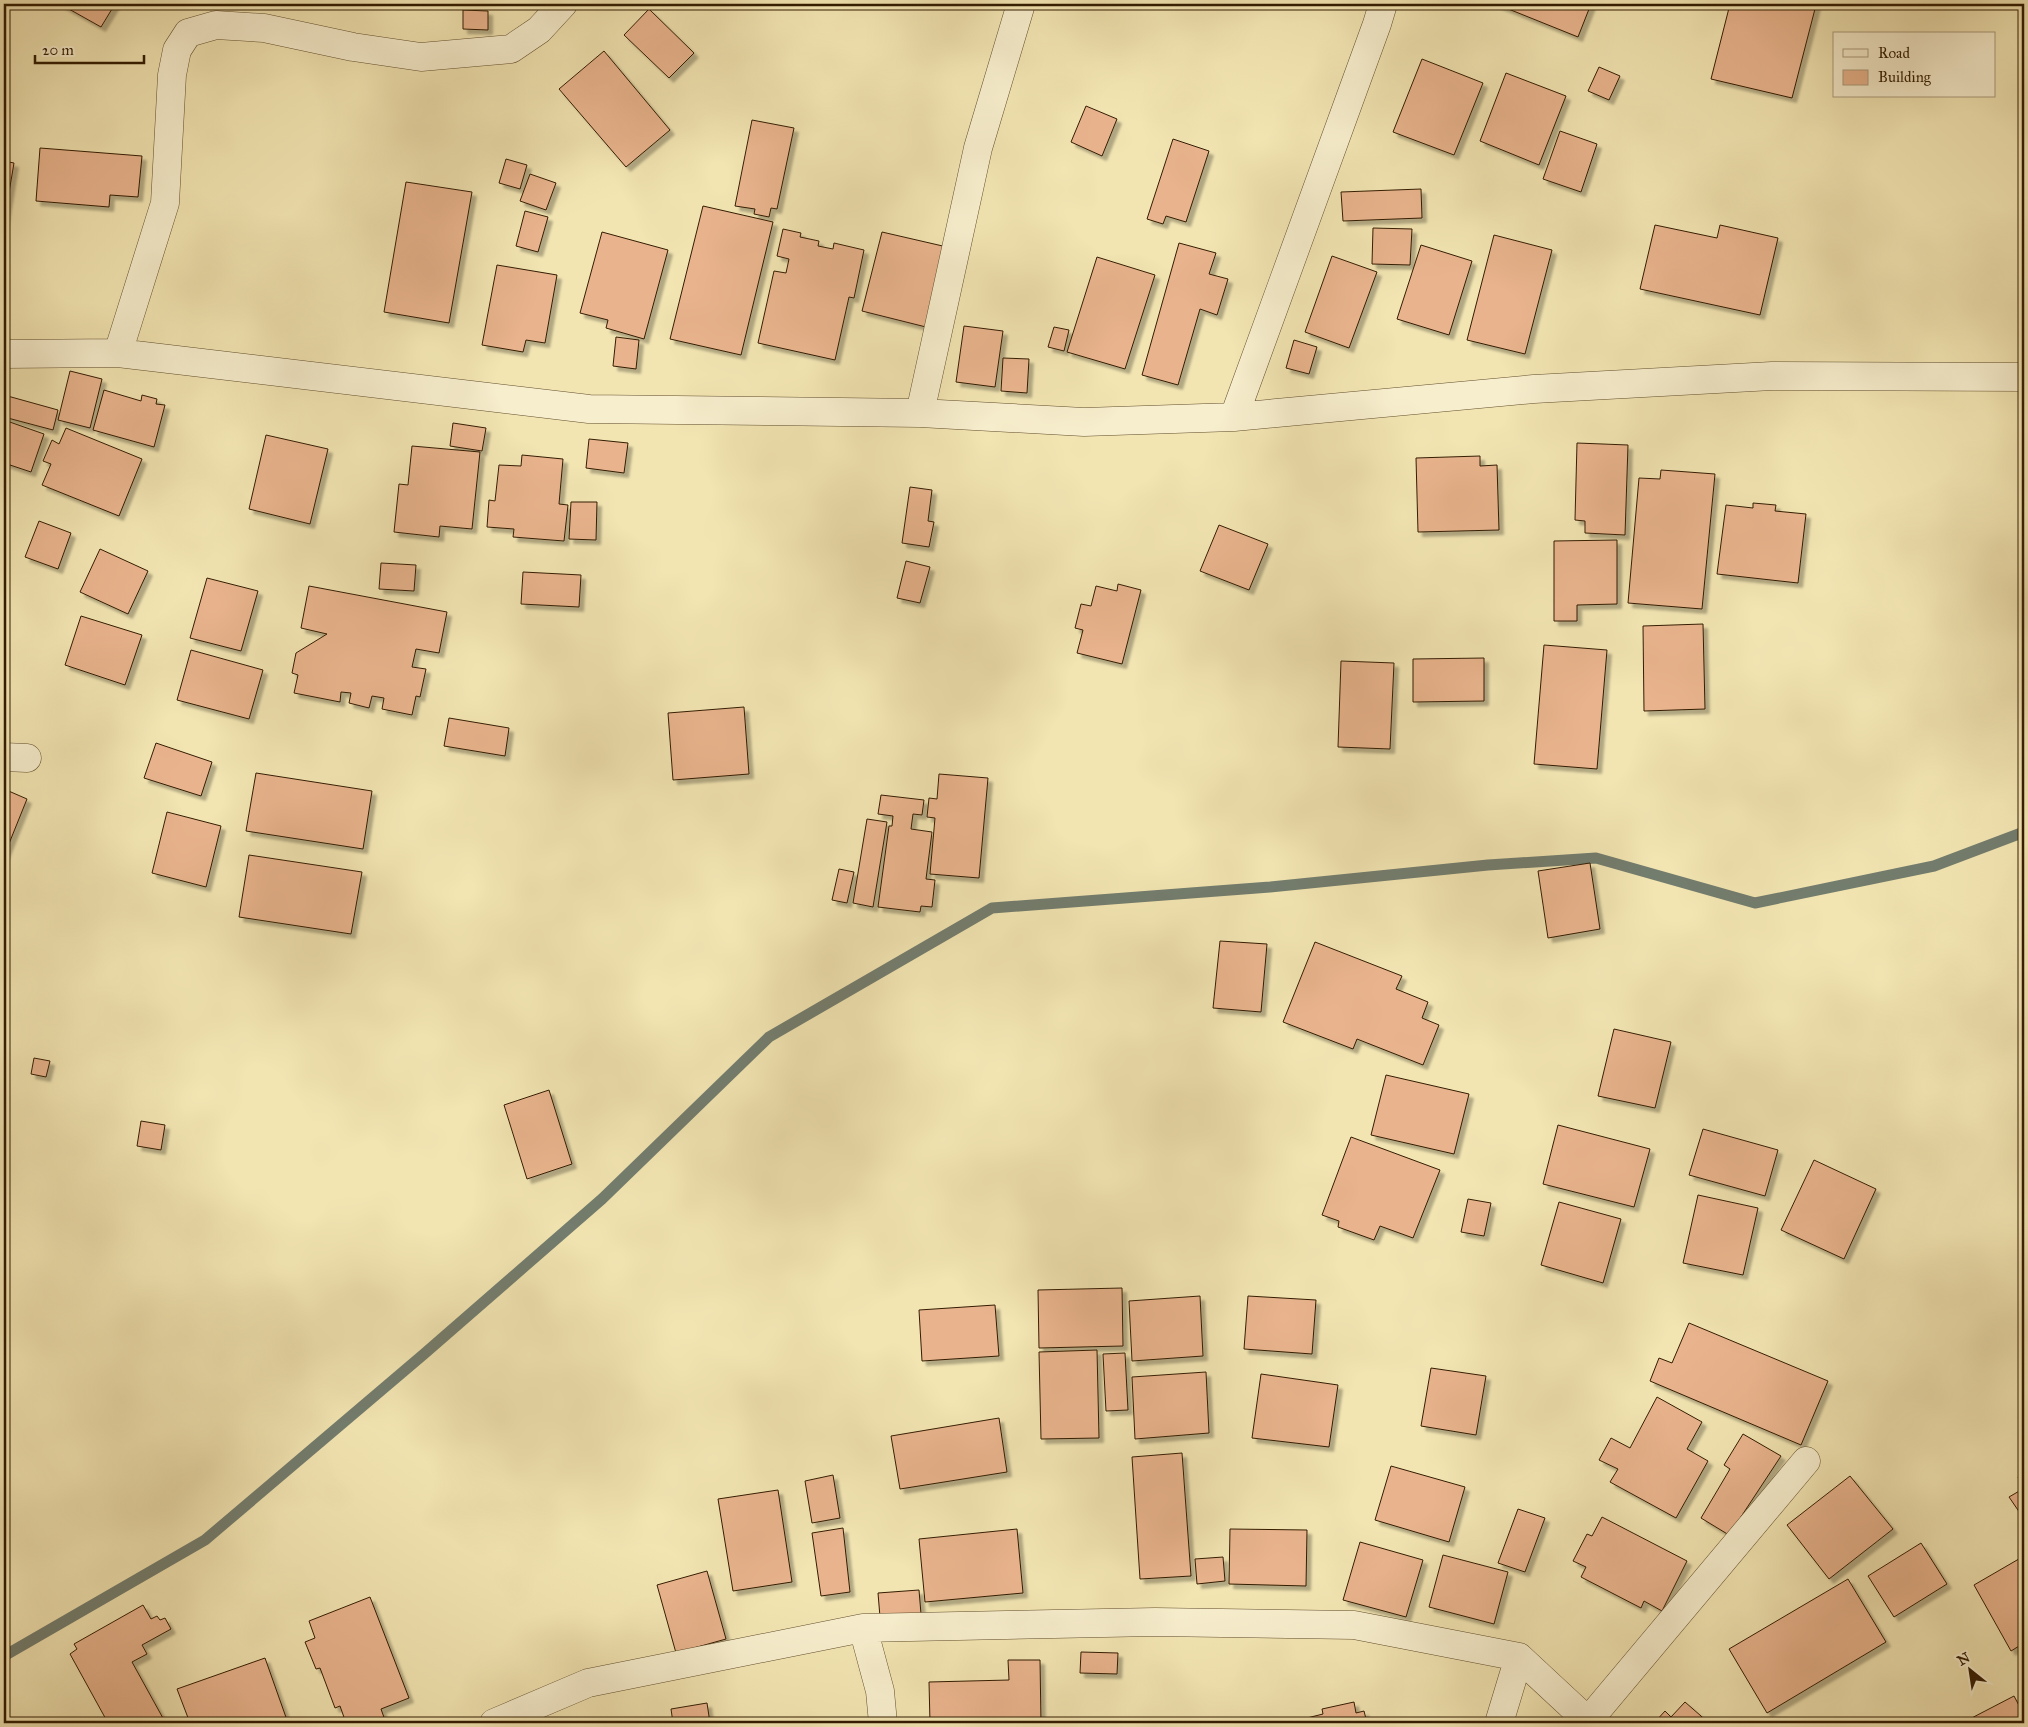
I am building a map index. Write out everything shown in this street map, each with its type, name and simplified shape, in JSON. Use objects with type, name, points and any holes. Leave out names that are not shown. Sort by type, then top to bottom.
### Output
[{"type":"street","points":[[118,353],[165,203],[172,75],[177,50],[188,33],[216,25],[264,28],[353,47],[422,58],[511,49],[539,30],[563,4]]},
{"type":"street","points":[[920,413],[978,148],[1021,4]]},
{"type":"street","points":[[1234,418],[1383,4]]},
{"type":"street","points":[[4,354],[118,353],[589,409],[920,413],[1084,422],[1234,418],[1534,389],[1772,376],[2024,377]]},
{"type":"street","points":[[494,1723],[588,1683],[863,1628],[1155,1622],[1354,1625],[1519,1656],[1589,1722],[1806,1461]]},
{"type":"street","points":[[863,1628],[880,1692],[883,1723]]},
{"type":"street","points":[[1499,1723],[1519,1656]]},
{"type":"building","points":[[60,4],[115,4],[101,27]]},
{"type":"building","points":[[1496,4],[1591,4],[1578,37]]},
{"type":"building","points":[[1730,4],[1816,5],[1792,98],[1711,79]]},
{"type":"building","points":[[649,9],[694,53],[669,78],[624,35]]},
{"type":"building","points":[[463,10],[488,11],[488,30],[463,29]]},
{"type":"building","points":[[604,51],[670,130],[626,167],[559,89]]},
{"type":"building","points":[[1422,59],[1483,83],[1454,155],[1393,132]]},
{"type":"building","points":[[1599,67],[1620,76],[1609,100],[1588,91]]},
{"type":"building","points":[[1506,73],[1566,96],[1539,165],[1480,141]]},
{"type":"building","points":[[1086,106],[1117,119],[1102,156],[1071,142]]},
{"type":"building","points":[[752,120],[794,128],[777,209],[771,208],[769,217],[754,214],[755,209],[735,206]]},
{"type":"building","points":[[1560,131],[1597,144],[1581,192],[1543,179]]},
{"type":"building","points":[[1173,139],[1209,151],[1186,222],[1166,216],[1163,224],[1147,219]]},
{"type":"building","points":[[40,148],[142,156],[138,197],[110,195],[109,207],[36,201]]},
{"type":"building","points":[[506,159],[527,165],[520,189],[499,183]]},
{"type":"building","points":[[4,161],[14,163],[4,222]]},
{"type":"building","points":[[530,174],[556,183],[546,210],[520,201]]},
{"type":"building","points":[[406,182],[472,192],[449,323],[384,312]]},
{"type":"building","points":[[1421,189],[1422,218],[1343,221],[1341,192]]},
{"type":"building","points":[[703,206],[773,222],[741,355],[670,339]]},
{"type":"building","points":[[525,211],[548,217],[538,252],[516,246]]},
{"type":"building","points":[[1655,225],[1717,238],[1720,225],[1778,238],[1760,315],[1640,289]]},
{"type":"building","points":[[1373,228],[1412,229],[1410,265],[1372,264]]},
{"type":"building","points":[[783,229],[801,233],[800,237],[819,241],[818,246],[833,249],[834,243],[864,250],[854,298],[849,297],[835,360],[758,343],[774,271],[786,273],[789,259],[777,256]]},
{"type":"building","points":[[602,232],[668,250],[644,339],[606,328],[608,320],[580,313]]},
{"type":"building","points":[[882,232],[947,247],[926,327],[862,311]]},
{"type":"building","points":[[1494,235],[1552,250],[1525,354],[1467,340]]},
{"type":"building","points":[[1179,243],[1216,253],[1209,274],[1228,279],[1217,315],[1200,309],[1178,385],[1142,375]]},
{"type":"building","points":[[1421,245],[1472,261],[1449,335],[1397,319]]},
{"type":"building","points":[[1332,256],[1377,272],[1349,348],[1305,332]]},
{"type":"building","points":[[1097,257],[1155,275],[1125,369],[1067,352]]},
{"type":"building","points":[[497,265],[557,275],[545,343],[526,340],[523,352],[482,345]]},
{"type":"building","points":[[964,326],[1003,331],[995,387],[956,382]]},
{"type":"building","points":[[1054,327],[1069,330],[1064,351],[1048,347]]},
{"type":"building","points":[[616,337],[639,340],[636,369],[613,366]]},
{"type":"building","points":[[1294,340],[1317,347],[1309,374],[1286,368]]},
{"type":"building","points":[[1003,358],[1029,359],[1027,393],[1001,391]]},
{"type":"building","points":[[70,371],[102,379],[90,428],[58,420]]},
{"type":"building","points":[[104,390],[141,401],[142,395],[157,399],[156,404],[165,405],[154,447],[93,430]]},
{"type":"building","points":[[4,395],[58,410],[53,430],[4,417]]},
{"type":"building","points":[[4,420],[44,434],[31,472],[4,463]]},
{"type":"building","points":[[453,423],[486,428],[482,451],[450,446]]},
{"type":"building","points":[[66,428],[142,459],[119,516],[42,485],[51,464],[43,461],[52,440],[59,444]]},
{"type":"building","points":[[266,435],[328,449],[310,524],[249,509]]},
{"type":"building","points":[[589,439],[628,443],[624,473],[586,468]]},
{"type":"building","points":[[1577,443],[1628,445],[1625,535],[1585,533],[1585,521],[1575,520]]},
{"type":"building","points":[[412,446],[480,452],[472,529],[440,526],[439,537],[394,532],[399,484],[408,485]]},
{"type":"building","points":[[522,455],[563,459],[559,504],[568,505],[564,541],[513,537],[514,529],[487,527],[489,500],[495,501],[499,465],[521,466]]},
{"type":"building","points":[[1480,456],[1480,466],[1497,465],[1499,530],[1418,532],[1416,458]]},
{"type":"building","points":[[1661,470],[1715,474],[1702,609],[1628,603],[1639,478],[1660,479]]},
{"type":"building","points":[[910,487],[932,490],[928,521],[934,522],[929,547],[902,543]]},
{"type":"building","points":[[571,502],[597,502],[596,540],[569,539]]},
{"type":"building","points":[[1753,503],[1776,505],[1775,511],[1806,514],[1798,583],[1717,574],[1726,505],[1753,508]]},
{"type":"building","points":[[39,521],[71,533],[58,569],[25,557]]},
{"type":"building","points":[[1219,525],[1268,544],[1249,590],[1200,571]]},
{"type":"building","points":[[1617,540],[1617,604],[1577,605],[1577,621],[1554,621],[1554,541]]},
{"type":"building","points":[[100,549],[148,571],[128,614],[80,592]]},
{"type":"building","points":[[906,561],[930,567],[920,603],[897,598]]},
{"type":"building","points":[[381,563],[416,565],[414,591],[379,589]]},
{"type":"building","points":[[523,572],[581,575],[579,607],[521,604]]},
{"type":"building","points":[[207,578],[258,591],[241,651],[190,638]]},
{"type":"building","points":[[1118,584],[1141,590],[1122,664],[1077,653],[1083,630],[1075,628],[1081,604],[1091,606],[1096,586],[1117,591]]},
{"type":"building","points":[[309,586],[447,612],[439,653],[416,649],[412,667],[426,669],[420,697],[416,696],[412,715],[382,709],[384,698],[372,696],[369,708],[349,703],[351,693],[341,692],[340,702],[294,693],[298,675],[292,673],[296,653],[327,634],[301,628]]},
{"type":"building","points":[[81,616],[142,635],[125,685],[65,665]]},
{"type":"building","points":[[1703,624],[1705,709],[1644,711],[1643,626]]},
{"type":"building","points":[[1544,645],[1607,650],[1597,769],[1534,764]]},
{"type":"building","points":[[191,650],[263,670],[249,719],[177,700]]},
{"type":"building","points":[[1484,658],[1484,701],[1413,702],[1413,659]]},
{"type":"building","points":[[1341,661],[1394,663],[1390,749],[1338,747]]},
{"type":"building","points":[[744,707],[749,774],[673,780],[668,713]]},
{"type":"building","points":[[449,718],[509,728],[505,756],[444,746]]},
{"type":"building","points":[[156,743],[212,762],[201,796],[144,778]]},
{"type":"building","points":[[256,773],[372,791],[363,849],[246,831]]},
{"type":"building","points":[[939,774],[988,778],[979,878],[930,874],[935,818],[927,817],[929,798],[937,799]]},
{"type":"building","points":[[4,789],[27,799],[4,856]]},
{"type":"building","points":[[881,795],[924,800],[922,815],[913,814],[911,829],[932,832],[926,879],[935,880],[932,907],[921,906],[920,912],[878,907],[889,826],[892,826],[893,816],[878,814]]},
{"type":"building","points":[[167,812],[221,826],[206,887],[152,873]]},
{"type":"building","points":[[867,819],[887,822],[873,907],[853,903]]},
{"type":"building","points":[[249,855],[362,872],[351,934],[239,917]]},
{"type":"building","points":[[1590,863],[1600,929],[1548,938],[1538,871]]},
{"type":"building","points":[[839,869],[854,872],[847,903],[832,900]]},
{"type":"building","points":[[1220,941],[1267,944],[1261,1012],[1213,1008]]},
{"type":"building","points":[[1315,942],[1402,976],[1396,989],[1428,1002],[1422,1018],[1439,1025],[1423,1065],[1357,1039],[1353,1049],[1283,1022]]},
{"type":"building","points":[[1614,1029],[1671,1042],[1655,1108],[1598,1096]]},
{"type":"building","points":[[34,1058],[50,1061],[46,1077],[31,1074]]},
{"type":"building","points":[[1386,1075],[1469,1094],[1454,1154],[1371,1135]]},
{"type":"building","points":[[549,1090],[572,1164],[527,1179],[504,1105]]},
{"type":"building","points":[[141,1121],[165,1125],[161,1150],[137,1146]]},
{"type":"building","points":[[1558,1125],[1650,1149],[1634,1207],[1543,1184]]},
{"type":"building","points":[[1703,1129],[1778,1150],[1765,1196],[1689,1175]]},
{"type":"building","points":[[1351,1137],[1440,1170],[1413,1238],[1380,1226],[1374,1240],[1338,1227],[1339,1221],[1322,1215]]},
{"type":"building","points":[[1814,1160],[1876,1189],[1844,1259],[1781,1230]]},
{"type":"building","points":[[1698,1195],[1758,1208],[1743,1275],[1683,1263]]},
{"type":"building","points":[[1468,1199],[1491,1203],[1484,1236],[1461,1232]]},
{"type":"building","points":[[1559,1202],[1621,1219],[1603,1283],[1541,1265]]},
{"type":"building","points":[[1122,1288],[1123,1346],[1039,1348],[1038,1290]]},
{"type":"building","points":[[1200,1296],[1203,1356],[1132,1361],[1129,1301]]},
{"type":"building","points":[[1248,1296],[1316,1300],[1312,1354],[1244,1349]]},
{"type":"building","points":[[995,1305],[999,1356],[922,1361],[919,1310]]},
{"type":"building","points":[[1689,1323],[1828,1381],[1801,1445],[1650,1381],[1659,1358],[1672,1363]]},
{"type":"building","points":[[1097,1350],[1099,1438],[1041,1439],[1039,1352]]},
{"type":"building","points":[[1125,1353],[1128,1410],[1106,1411],[1103,1354]]},
{"type":"building","points":[[1431,1368],[1486,1376],[1476,1435],[1421,1426]]},
{"type":"building","points":[[1206,1372],[1209,1433],[1135,1439],[1132,1377]]},
{"type":"building","points":[[1261,1374],[1338,1385],[1329,1447],[1252,1438]]},
{"type":"building","points":[[1657,1397],[1702,1422],[1687,1449],[1708,1461],[1676,1518],[1610,1482],[1618,1469],[1599,1460],[1611,1438],[1630,1448]]},
{"type":"building","points":[[999,1418],[1007,1472],[900,1489],[891,1436]]},
{"type":"building","points":[[1743,1434],[1781,1456],[1729,1535],[1701,1518],[1730,1469],[1724,1465]]},
{"type":"building","points":[[1182,1453],[1191,1576],[1140,1579],[1132,1457]]},
{"type":"building","points":[[1391,1466],[1465,1487],[1449,1542],[1375,1520]]},
{"type":"building","points":[[2024,1473],[2024,1488],[2018,1477]]},
{"type":"building","points":[[833,1475],[840,1518],[812,1523],[805,1481]]},
{"type":"building","points":[[1850,1476],[1893,1529],[1829,1579],[1787,1525]]},
{"type":"building","points":[[778,1490],[792,1582],[733,1591],[718,1499]]},
{"type":"building","points":[[2021,1490],[2024,1496],[2024,1511],[2020,1513],[2009,1497]]},
{"type":"building","points":[[1518,1509],[1545,1518],[1525,1572],[1498,1563]]},
{"type":"building","points":[[1602,1517],[1687,1561],[1662,1611],[1644,1601],[1641,1608],[1581,1577],[1586,1567],[1573,1561],[1587,1534],[1592,1536]]},
{"type":"building","points":[[843,1528],[850,1592],[821,1596],[812,1533]]},
{"type":"building","points":[[1017,1529],[1023,1593],[925,1602],[919,1539]]},
{"type":"building","points":[[1230,1529],[1307,1530],[1306,1586],[1229,1584]]},
{"type":"building","points":[[1360,1542],[1423,1560],[1406,1617],[1343,1600]]},
{"type":"building","points":[[1921,1543],[1947,1584],[1894,1617],[1868,1576]]},
{"type":"building","points":[[1443,1555],[1508,1572],[1494,1624],[1429,1607]]},
{"type":"building","points":[[2024,1556],[2024,1643],[2011,1651],[1974,1585]]},
{"type":"building","points":[[1223,1557],[1225,1581],[1197,1584],[1195,1559]]},
{"type":"building","points":[[707,1571],[726,1639],[676,1653],[657,1585]]},
{"type":"building","points":[[1848,1579],[1886,1642],[1767,1713],[1729,1649]]},
{"type":"building","points":[[919,1590],[921,1614],[880,1617],[878,1593]]},
{"type":"building","points":[[370,1597],[409,1698],[381,1709],[386,1723],[346,1723],[340,1706],[335,1708],[320,1668],[316,1669],[305,1642],[315,1638],[309,1621]]},
{"type":"building","points":[[143,1605],[151,1619],[157,1616],[160,1620],[165,1618],[171,1629],[142,1645],[147,1654],[132,1662],[164,1720],[158,1723],[108,1723],[70,1654],[77,1649],[74,1644]]},
{"type":"building","points":[[1081,1652],[1118,1653],[1117,1674],[1080,1673]]},
{"type":"building","points":[[265,1658],[288,1723],[190,1723],[177,1689]]},
{"type":"building","points":[[1008,1660],[1040,1660],[1041,1723],[930,1723],[929,1682],[1009,1680]]},
{"type":"building","points":[[2014,1696],[2024,1715],[2024,1723],[1962,1723]]},
{"type":"building","points":[[1354,1702],[1356,1713],[1364,1711],[1367,1723],[1300,1723],[1299,1720],[1323,1714],[1322,1709]]},
{"type":"building","points":[[1685,1702],[1709,1723],[1654,1723],[1665,1711],[1671,1717]]},
{"type":"building","points":[[707,1703],[710,1723],[673,1723],[671,1709]]},
{"type":"waterway","points":[[4,1656],[205,1540],[424,1354],[602,1199],[769,1037],[992,908],[1270,887],[1488,865],[1596,858],[1755,903],[1934,866],[2024,832]]}]
